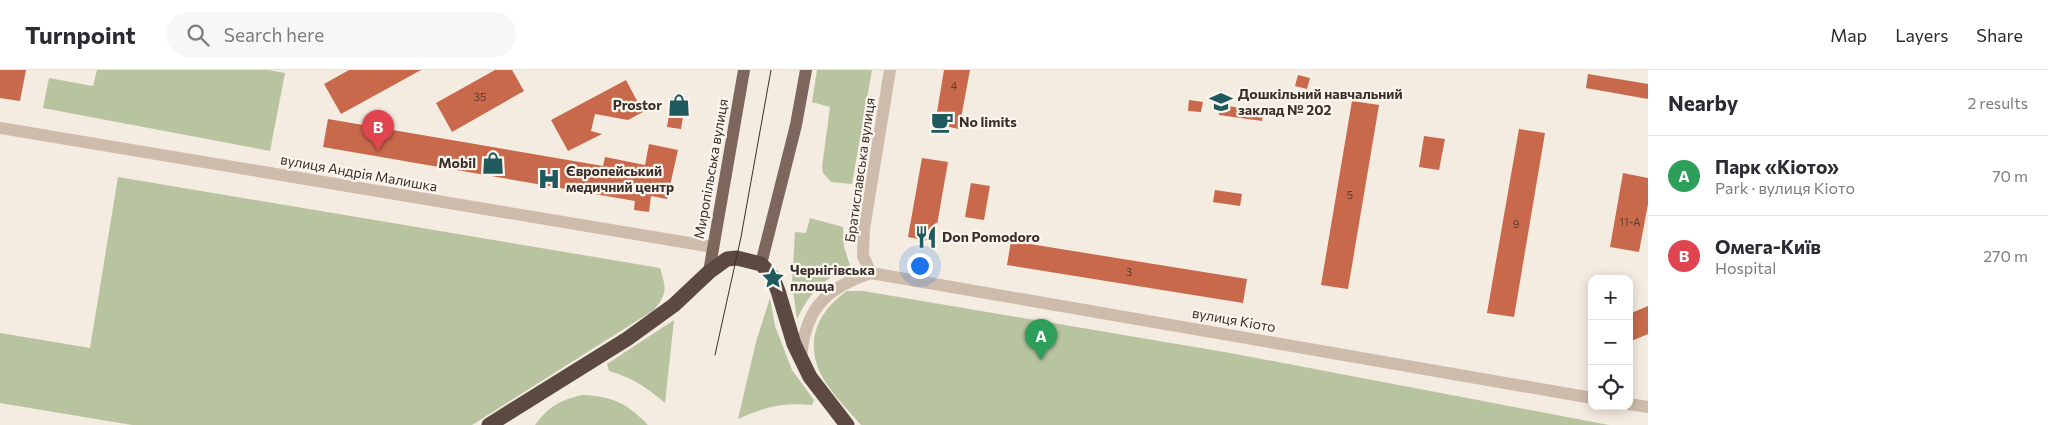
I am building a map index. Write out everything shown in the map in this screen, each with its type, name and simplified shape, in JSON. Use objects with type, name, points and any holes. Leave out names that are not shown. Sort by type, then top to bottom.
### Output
[{"type":"highway","points":[[488,425],[627,339],[674,305],[709,272],[727,259],[737,258],[761,264],[772,276],[801,360],[810,378],[847,425]]},
{"type":"main road","name":"Миропільська вулиця","points":[[709,272],[744,70]]},
{"type":"main road","points":[[761,264],[796,125],[806,70]]},
{"type":"street","name":"Братиславська вулиця","points":[[871,273],[863,256],[864,229],[890,70]]},
{"type":"street","name":"вулиця Андрія Малишка","points":[[0,128],[713,248]]},
{"type":"street","points":[[801,360],[802,341],[810,319],[818,305],[832,291],[848,280],[871,273]]},
{"type":"street","name":"вулиця Кіото","points":[[871,273],[1588,397]]},
{"type":"street","points":[[1633,405],[1648,407]]},
{"type":"green space","points":[[97,70],[268,70],[285,73],[270,151],[43,108],[49,78],[93,86]]},
{"type":"green space","points":[[817,70],[872,70],[852,184],[831,182],[823,173],[822,167],[830,107],[812,102]]},
{"type":"green space","points":[[118,177],[660,268],[664,281],[664,295],[654,310],[472,425],[132,425],[0,403],[0,333],[90,348]]},
{"type":"green space","points":[[810,218],[843,227],[844,247],[850,265],[832,276],[813,293],[797,319],[792,283],[795,232],[806,233]]},
{"type":"green space","points":[[847,291],[863,291],[1230,353],[1609,425],[861,425],[826,383],[815,357],[814,345],[820,321],[836,300]]},
{"type":"green space","points":[[770,298],[775,326],[792,370],[814,400],[812,405],[792,404],[774,406],[738,419],[756,342]]},
{"type":"green space","points":[[674,320],[665,403],[639,384],[609,371],[607,364]]},
{"type":"green space","points":[[582,395],[602,397],[618,402],[633,411],[648,425],[535,425],[555,405]]},
{"type":"building","points":[[0,70],[26,70],[20,101],[0,98]]},
{"type":"building","points":[[349,70],[421,70],[341,114],[324,84]]},
{"type":"building","points":[[495,70],[512,70],[524,91],[452,132],[436,103]]},
{"type":"building","points":[[944,70],[970,70],[959,129],[935,124]]},
{"type":"building","points":[[1588,74],[1648,84],[1648,99],[1586,88]]},
{"type":"building","points":[[1298,75],[1310,78],[1307,89],[1295,86]]},
{"type":"building","points":[[626,80],[643,112],[628,120],[595,114],[591,131],[602,134],[568,151],[551,120]]},
{"type":"building","points":[[672,97],[686,99],[681,129],[667,127]]},
{"type":"building","points":[[1189,100],[1203,102],[1201,112],[1188,111]]},
{"type":"building","points":[[1352,101],[1379,105],[1348,289],[1321,285]]},
{"type":"building","points":[[1220,105],[1263,111],[1262,121],[1219,115]]},
{"type":"building","points":[[328,119],[603,166],[605,157],[645,165],[649,144],[678,150],[667,199],[651,196],[649,212],[634,210],[635,201],[323,147]]},
{"type":"building","points":[[1519,129],[1545,133],[1514,317],[1487,313]]},
{"type":"building","points":[[1424,136],[1445,139],[1439,170],[1419,167]]},
{"type":"building","points":[[922,158],[948,162],[934,242],[908,237]]},
{"type":"building","points":[[1623,173],[1648,178],[1648,204],[1639,252],[1610,247]]},
{"type":"building","points":[[971,183],[990,186],[984,220],[965,217]]},
{"type":"building","points":[[1215,190],[1242,194],[1240,206],[1213,202]]},
{"type":"building","points":[[1011,241],[1247,279],[1243,303],[1007,265]]},
{"type":"building","points":[[1648,306],[1648,334],[1633,340],[1633,320],[1633,312]]},
{"type":"tram line","points":[[715,355],[741,237],[771,70]]},
{"type":"place","name":"Дошкільний навчальний заклад № 202","points":[[1221,102]]},
{"type":"place","name":"Prostor","points":[[679,105]]},
{"type":"place","name":"No limits","points":[[942,122]]},
{"type":"place","name":"Омега-Київ","points":[[378,151]]},
{"type":"place","name":"Mobil","points":[[493,163]]},
{"type":"place","name":"Європейський медичний центр","points":[[549,179]]},
{"type":"place","name":"Don Pomodoro","points":[[926,237]]},
{"type":"place","name":"Чернігівська площа","points":[[773,278]]},
{"type":"place","name":"Парк «Кіото»","points":[[1041,360]]}]
